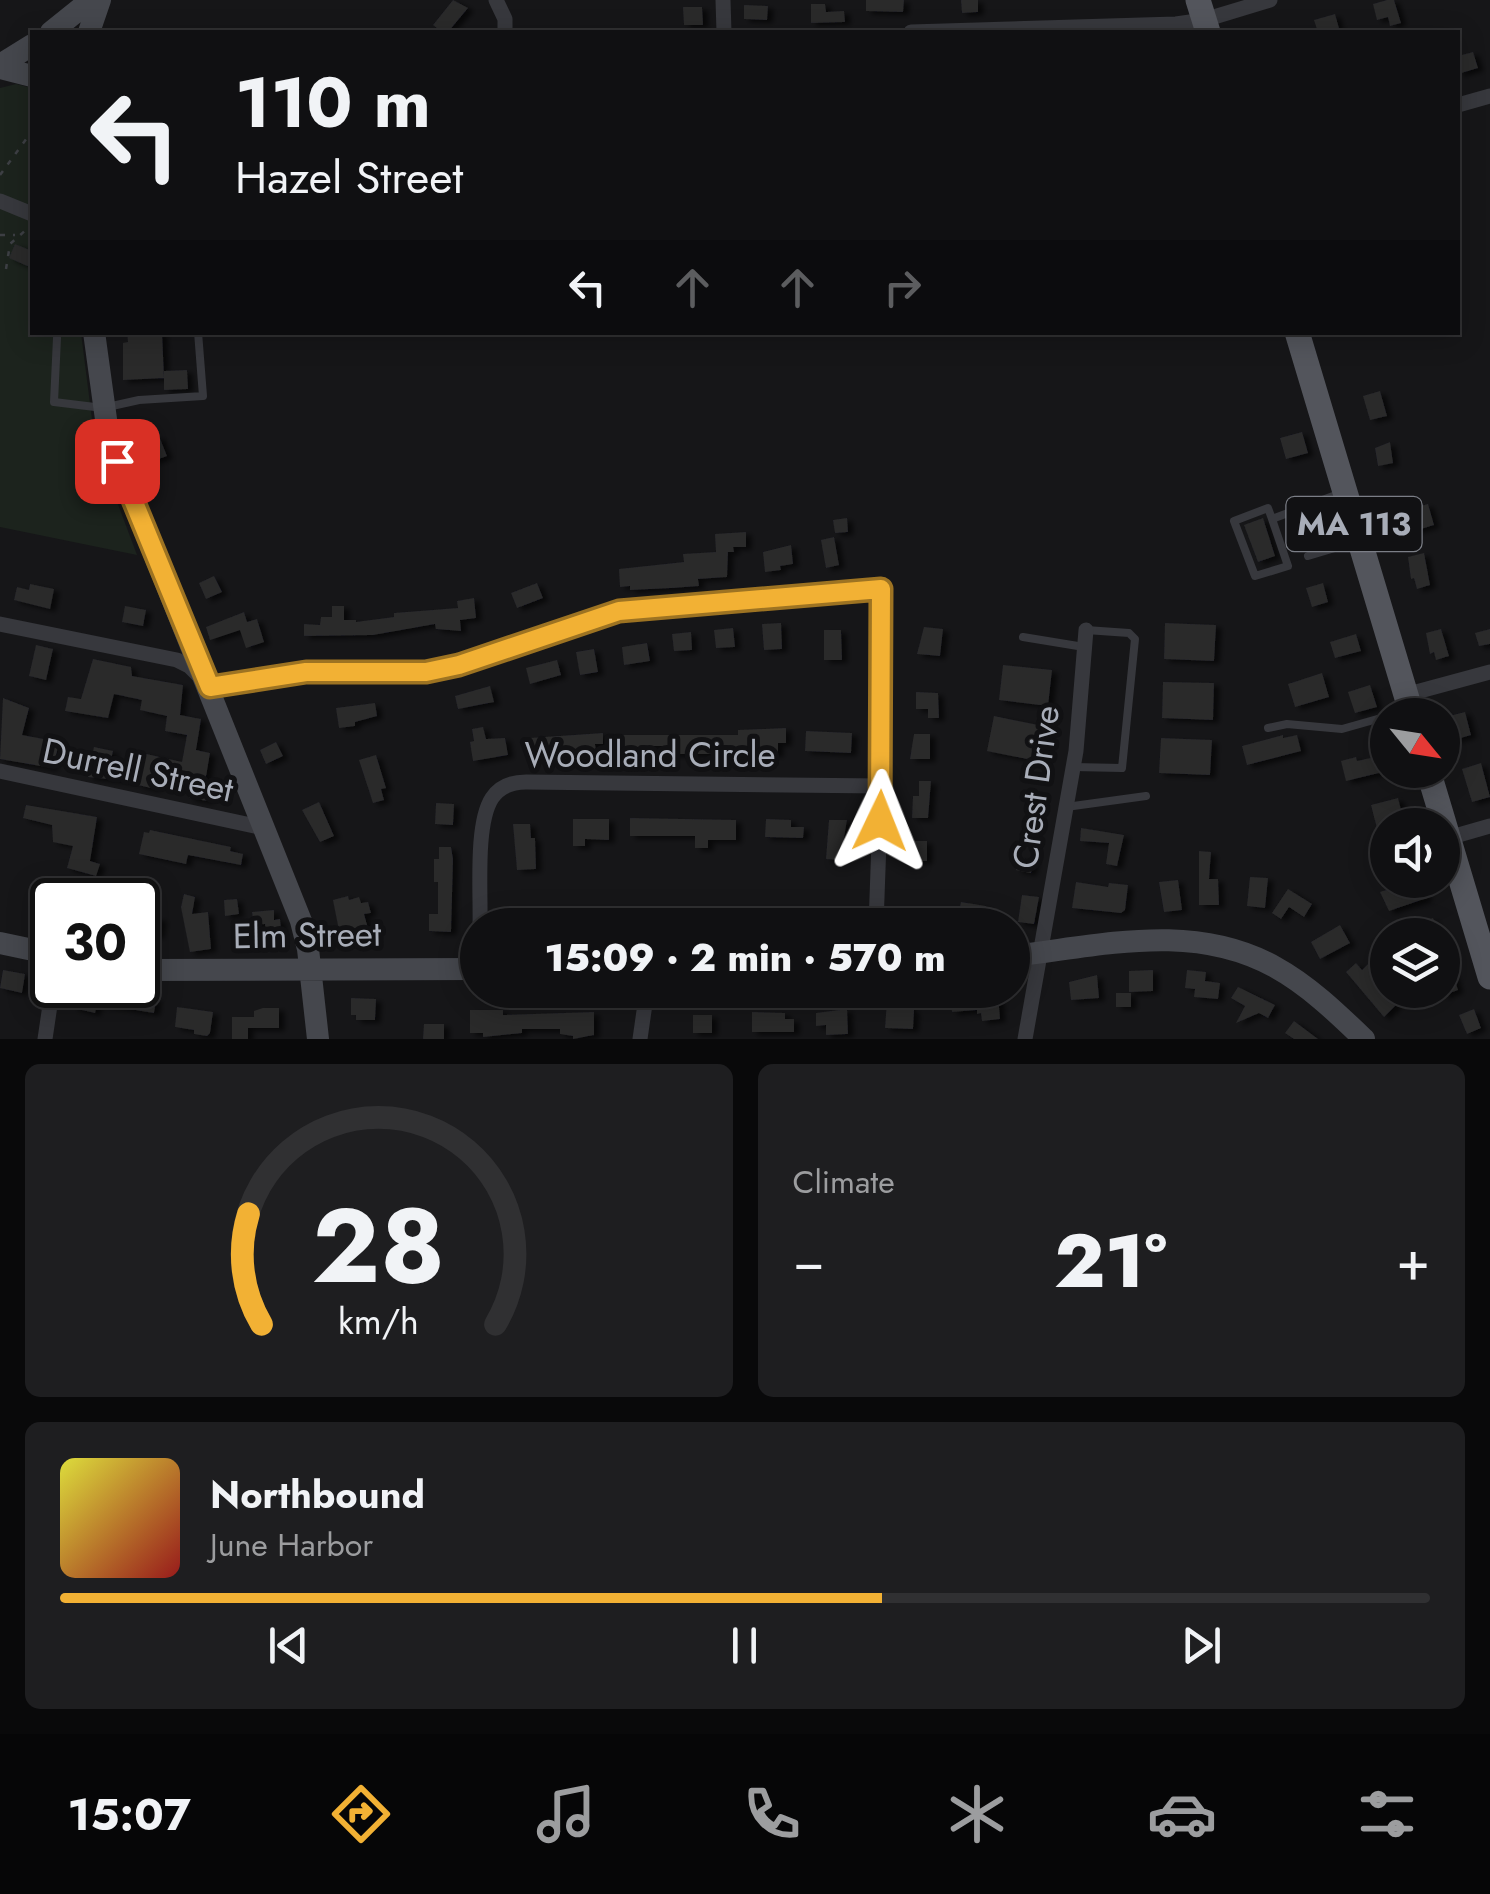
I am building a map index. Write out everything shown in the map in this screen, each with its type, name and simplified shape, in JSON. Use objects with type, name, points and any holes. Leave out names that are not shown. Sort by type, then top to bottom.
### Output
[{"type":"main road","points":[[54,30],[100,0]]},
{"type":"main road","points":[[0,66],[30,47]]},
{"type":"main road","points":[[0,66],[30,75]]},
{"type":"main road","points":[[94,335],[109,441],[301,921],[318,1039]]},
{"type":"main road","name":"MA 113","points":[[1298,335],[1338,494],[1398,698]]},
{"type":"main road","points":[[1460,878],[1490,977]]},
{"type":"main road","points":[[1030,954],[1152,939],[1200,941],[1229,948],[1278,968],[1364,1039]]},
{"type":"main road","points":[[0,943],[30,949]]},
{"type":"main road","name":"Elm Street","points":[[160,970],[460,969]]},
{"type":"street","points":[[496,0],[505,19],[505,30]]},
{"type":"street","points":[[723,0],[724,30]]},
{"type":"street","points":[[1020,30],[1176,24],[1270,0]]},
{"type":"street","points":[[1460,104],[1490,96]]},
{"type":"street","points":[[0,201],[30,213]]},
{"type":"street","points":[[0,624],[177,660],[210,687],[306,672],[426,672],[459,665],[619,611],[881,589],[877,908]]},
{"type":"street","name":"Crest Drive","points":[[1025,1039],[1073,766],[1086,630]]},
{"type":"street","points":[[1429,698],[1490,672]]},
{"type":"street","name":"Durrell Street","points":[[0,771],[264,828]]},
{"type":"street","name":"Woodland Circle","points":[[480,908],[483,823],[492,796],[508,784],[881,786]]},
{"type":"street","points":[[1460,835],[1490,826]]},
{"type":"street","points":[[44,1039],[49,1008]]},
{"type":"street","points":[[640,1039],[644,1008]]},
{"type":"lane","points":[[56,338],[54,402],[103,408],[139,400],[203,396],[198,335]]},
{"type":"lane","points":[[1272,519],[1338,494]]},
{"type":"lane","points":[[1268,508],[1272,519],[1288,566],[1255,576],[1234,521],[1268,508]]},
{"type":"lane","points":[[1308,556],[1353,542]]},
{"type":"lane","points":[[1073,766],[1122,768],[1130,692],[1135,639],[1129,634],[1086,630]]},
{"type":"lane","points":[[1023,637],[1084,647]]},
{"type":"lane","points":[[1268,728],[1287,724],[1342,729],[1370,720]]},
{"type":"lane","points":[[1066,806],[1146,796]]},
{"type":"path","points":[[0,175],[30,134]]},
{"type":"path","points":[[6,269],[10,244],[26,230],[30,219]]},
{"type":"path","points":[[0,235],[17,235]]},
{"type":"shaded area","points":[[16,84],[30,88],[30,335],[81,335],[95,443],[137,555],[0,527],[0,88]]},
{"type":"building","points":[[453,0],[468,8],[450,30],[433,25]]},
{"type":"building","points":[[866,0],[904,0],[903,12],[866,11]]},
{"type":"building","points":[[961,0],[978,0],[978,12],[962,13]]},
{"type":"building","points":[[1394,0],[1401,23],[1390,26],[1388,17],[1377,20],[1373,4]]},
{"type":"building","points":[[811,4],[825,4],[826,12],[844,11],[845,22],[811,23]]},
{"type":"building","points":[[744,5],[768,6],[767,20],[744,19]]},
{"type":"building","points":[[683,7],[702,7],[703,25],[684,25]]},
{"type":"building","points":[[1335,14],[1339,30],[1317,30],[1314,20]]},
{"type":"building","points":[[1473,52],[1478,68],[1460,73],[1460,55]]},
{"type":"building","points":[[15,244],[30,250],[30,267],[9,258]]},
{"type":"building","points":[[127,335],[162,335],[164,378],[123,380],[123,343],[128,342]]},
{"type":"building","points":[[187,370],[188,389],[164,390],[164,371]]},
{"type":"building","points":[[1380,391],[1387,416],[1370,420],[1363,396]]},
{"type":"building","points":[[1302,432],[1308,453],[1286,459],[1280,438]]},
{"type":"building","points":[[159,436],[167,456],[151,462],[143,442]]},
{"type":"building","points":[[1390,442],[1393,463],[1378,466],[1375,448]]},
{"type":"building","points":[[1407,504],[1409,509],[1428,504],[1434,525],[1401,535],[1393,508]]},
{"type":"building","points":[[847,518],[848,532],[835,533],[833,520]]},
{"type":"building","points":[[1263,518],[1275,556],[1258,562],[1244,525]]},
{"type":"building","points":[[1316,520],[1321,535],[1296,541],[1292,527]]},
{"type":"building","points":[[746,532],[746,547],[733,547],[734,552],[728,552],[727,577],[698,579],[699,586],[630,590],[630,586],[620,587],[619,569],[684,562],[683,554],[716,552],[715,534]]},
{"type":"building","points":[[834,537],[839,565],[826,568],[821,540]]},
{"type":"building","points":[[791,545],[793,564],[765,572],[763,552]]},
{"type":"building","points":[[1424,553],[1430,585],[1417,589],[1414,578],[1411,579],[1408,557]]},
{"type":"building","points":[[214,576],[222,592],[206,599],[199,583]]},
{"type":"building","points":[[537,583],[543,598],[517,608],[511,593]]},
{"type":"building","points":[[1323,583],[1328,602],[1312,607],[1306,588]]},
{"type":"building","points":[[30,584],[54,589],[50,609],[14,600],[17,587],[29,590]]},
{"type":"building","points":[[474,598],[476,618],[460,620],[461,631],[436,629],[435,624],[373,635],[304,636],[304,624],[320,625],[321,617],[332,617],[332,606],[344,606],[344,620],[356,622],[394,617],[394,613],[458,608],[457,601]]},
{"type":"building","points":[[125,606],[146,610],[143,626],[122,622]]},
{"type":"building","points":[[244,612],[247,622],[257,619],[264,642],[246,648],[240,630],[210,640],[206,627]]},
{"type":"building","points":[[781,623],[782,649],[764,650],[762,624]]},
{"type":"building","points":[[1165,623],[1216,625],[1214,661],[1164,659]]},
{"type":"building","points":[[924,627],[943,629],[940,656],[917,654]]},
{"type":"building","points":[[733,628],[735,647],[716,648],[714,630]]},
{"type":"building","points":[[1441,629],[1449,656],[1436,660],[1434,652],[1430,654],[1426,633]]},
{"type":"building","points":[[1490,629],[1490,644],[1479,646],[1475,633]]},
{"type":"building","points":[[824,630],[841,630],[842,660],[824,660]]},
{"type":"building","points":[[691,632],[692,650],[674,651],[672,634]]},
{"type":"building","points":[[1356,634],[1361,651],[1335,658],[1330,642]]},
{"type":"building","points":[[647,643],[650,661],[624,665],[622,647]]},
{"type":"building","points":[[36,645],[53,649],[46,680],[29,676]]},
{"type":"building","points":[[594,649],[598,672],[580,675],[576,652]]},
{"type":"building","points":[[93,659],[131,667],[132,676],[183,685],[180,715],[201,719],[196,750],[210,753],[205,782],[211,783],[208,801],[189,798],[190,791],[185,789],[156,785],[155,789],[138,782],[88,777],[94,747],[113,751],[110,764],[138,769],[142,753],[182,762],[187,735],[165,731],[167,716],[140,710],[142,700],[114,694],[108,718],[65,711],[68,697],[81,699]]},
{"type":"building","points":[[557,660],[561,675],[530,684],[526,668]]},
{"type":"building","points":[[1003,665],[1052,670],[1048,706],[999,700]]},
{"type":"building","points":[[1322,673],[1329,697],[1295,707],[1288,684]]},
{"type":"building","points":[[1163,682],[1214,683],[1213,720],[1162,718]]},
{"type":"building","points":[[1370,685],[1374,698],[1370,698],[1370,709],[1355,713],[1348,692]]},
{"type":"building","points":[[490,686],[494,702],[458,709],[455,696]]},
{"type":"building","points":[[916,692],[938,693],[939,718],[928,718],[928,709],[916,709]]},
{"type":"building","points":[[3,698],[29,708],[22,735],[60,742],[52,768],[0,759]]},
{"type":"building","points":[[375,703],[377,716],[339,728],[336,708]]},
{"type":"building","points":[[1465,712],[1471,735],[1460,738],[1460,713]]},
{"type":"building","points":[[994,716],[1043,726],[1037,761],[987,751]]},
{"type":"building","points":[[483,727],[486,739],[505,738],[508,755],[473,761],[472,729]]},
{"type":"building","points":[[786,728],[786,743],[778,743],[778,754],[665,754],[665,746],[642,746],[643,753],[622,753],[622,735],[738,735],[738,730]]},
{"type":"building","points":[[806,731],[852,733],[851,753],[805,751]]},
{"type":"building","points":[[603,733],[603,744],[595,744],[596,751],[549,749],[549,755],[527,755],[530,738]]},
{"type":"building","points":[[914,734],[930,734],[930,759],[910,759]]},
{"type":"building","points":[[1297,735],[1301,751],[1247,765],[1242,746]]},
{"type":"building","points":[[1161,738],[1212,740],[1210,775],[1159,773]]},
{"type":"building","points":[[276,742],[283,756],[266,764],[260,750]]},
{"type":"building","points":[[376,755],[386,788],[381,789],[384,800],[373,803],[359,760]]},
{"type":"building","points":[[1370,758],[1370,775],[1346,781],[1341,761]]},
{"type":"building","points":[[1481,763],[1490,797],[1472,802],[1462,769]]},
{"type":"building","points":[[919,781],[931,781],[928,818],[912,818],[913,796],[919,796]]},
{"type":"building","points":[[1398,798],[1400,808],[1372,808],[1371,805]]},
{"type":"building","points":[[319,802],[334,836],[320,842],[302,810]]},
{"type":"building","points":[[436,803],[454,804],[453,825],[435,824]]},
{"type":"building","points":[[26,805],[97,817],[90,861],[100,864],[96,876],[67,868],[73,846],[53,842],[52,825],[23,818]]},
{"type":"building","points":[[630,818],[736,820],[736,840],[708,840],[708,848],[695,848],[695,836],[630,836]]},
{"type":"building","points":[[573,819],[609,819],[609,840],[585,839],[585,846],[573,846]]},
{"type":"building","points":[[766,819],[791,820],[791,827],[804,827],[803,838],[765,837]]},
{"type":"building","points":[[829,820],[847,820],[840,860],[826,859]]},
{"type":"building","points":[[513,824],[530,824],[531,838],[535,838],[536,869],[517,870]]},
{"type":"building","points":[[1081,828],[1124,835],[1117,866],[1106,864],[1109,843],[1080,841]]},
{"type":"building","points":[[144,832],[231,847],[230,851],[243,854],[241,865],[188,855],[186,864],[139,854]]},
{"type":"building","points":[[908,841],[927,841],[927,861],[912,861]]},
{"type":"building","points":[[439,847],[451,847],[453,859],[451,932],[429,931],[429,914],[438,914],[434,859],[439,859]]},
{"type":"building","points":[[1199,851],[1211,852],[1209,879],[1218,879],[1219,905],[1199,905]]},
{"type":"building","points":[[1018,858],[1034,860],[1031,873],[1016,870]]},
{"type":"building","points":[[1250,877],[1268,878],[1265,908],[1247,906]]},
{"type":"building","points":[[1178,880],[1182,910],[1164,912],[1159,882]]},
{"type":"building","points":[[1076,882],[1108,887],[1109,883],[1128,885],[1125,910],[1121,913],[1072,908]]},
{"type":"building","points":[[1288,889],[1312,904],[1304,917],[1289,907],[1281,919],[1272,913]]},
{"type":"building","points":[[184,894],[195,897],[192,914],[208,912],[211,949],[190,952],[181,907]]},
{"type":"building","points":[[1022,895],[1039,897],[1034,924],[1030,924],[1030,908],[1020,908]]},
{"type":"building","points":[[348,896],[349,900],[359,897],[361,903],[368,902],[371,913],[364,914],[369,932],[340,935],[333,900]]},
{"type":"building","points":[[1383,898],[1427,898],[1389,911]]},
{"type":"building","points":[[237,899],[239,914],[225,916],[224,900]]},
{"type":"building","points":[[961,902],[986,906],[986,908],[960,908]]},
{"type":"building","points":[[274,910],[274,920],[280,919],[282,940],[267,942],[265,924],[254,925],[252,912]]},
{"type":"building","points":[[1340,925],[1350,943],[1320,959],[1311,942]]},
{"type":"building","points":[[1356,963],[1362,970],[1370,964],[1370,1000],[1346,972]]},
{"type":"building","points":[[3,970],[25,974],[22,993],[0,988]]},
{"type":"building","points":[[1153,970],[1153,991],[1129,992],[1129,971]]},
{"type":"building","points":[[1187,970],[1206,972],[1205,981],[1220,983],[1218,999],[1194,997],[1195,989],[1185,988]]},
{"type":"building","points":[[1097,975],[1099,998],[1071,1000],[1069,982]]},
{"type":"building","points":[[1238,987],[1275,1005],[1268,1018],[1259,1013],[1236,1023],[1245,1006],[1231,998]]},
{"type":"building","points":[[1116,993],[1131,993],[1131,1007],[1116,1007]]},
{"type":"building","points":[[351,998],[376,999],[375,1020],[356,1020],[356,1015],[351,1015]]},
{"type":"building","points":[[177,1007],[213,1012],[210,1033],[194,1034],[194,1030],[175,1027]]},
{"type":"building","points":[[122,1008],[155,1008],[154,1013]]},
{"type":"building","points":[[279,1008],[279,1028],[248,1028],[248,1039],[232,1039],[232,1017],[254,1017],[254,1011]]},
{"type":"building","points":[[887,1008],[914,1010],[913,1029],[885,1028]]},
{"type":"building","points":[[952,1008],[999,1008],[1000,1019],[982,1021],[977,1010],[952,1012]]},
{"type":"building","points":[[1376,1008],[1393,1008],[1384,1017]]},
{"type":"building","points":[[847,1009],[848,1034],[826,1035],[826,1025],[816,1026],[816,1013]]},
{"type":"building","points":[[1474,1009],[1481,1028],[1467,1034],[1459,1015]]},
{"type":"building","points":[[470,1010],[503,1010],[503,1015],[594,1012],[594,1035],[573,1039],[560,1034],[560,1029],[522,1029],[522,1033],[483,1037],[483,1033],[470,1033]]},
{"type":"building","points":[[752,1012],[785,1013],[785,1019],[794,1019],[794,1032],[752,1032]]},
{"type":"building","points":[[693,1015],[712,1015],[712,1033],[693,1033]]},
{"type":"building","points":[[1294,1021],[1318,1039],[1294,1039],[1285,1033]]},
{"type":"building","points":[[424,1024],[444,1024],[444,1039],[423,1039]]},
{"type":"route","points":[[117,461],[210,687],[306,672],[442,670],[619,611],[881,589],[880,821]]}]
